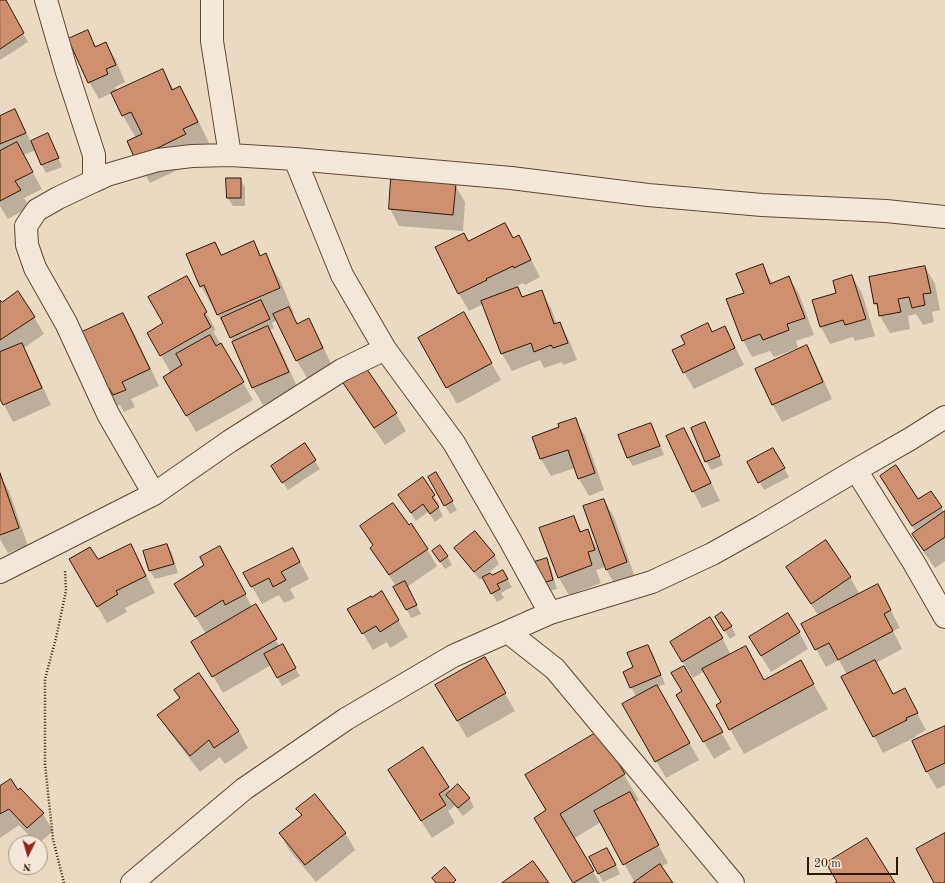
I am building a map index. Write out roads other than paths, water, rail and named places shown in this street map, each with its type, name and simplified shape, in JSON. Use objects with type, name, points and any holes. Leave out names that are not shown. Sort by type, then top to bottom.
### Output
[{"type":"street","points":[[46,0],[66,69],[94,155],[94,181]]},
{"type":"street","points":[[212,0],[212,41],[230,155]]},
{"type":"street","points":[[154,494],[108,414],[66,324],[35,268],[27,245],[26,226],[37,210],[58,198],[107,175],[158,160],[192,156],[230,155],[295,159],[511,178],[648,195],[769,206],[886,211],[945,216]]},
{"type":"street","points":[[295,159],[342,275],[385,349],[454,443],[514,547],[550,614]]},
{"type":"street","points":[[0,572],[154,494],[230,441],[342,370],[385,349]]},
{"type":"street","points":[[132,883],[244,789],[346,719],[453,656],[550,614],[652,582],[712,554],[910,439],[945,417]]},
{"type":"street","points":[[856,470],[914,563],[945,617]]},
{"type":"street","points":[[508,632],[555,669],[733,883]]}]
